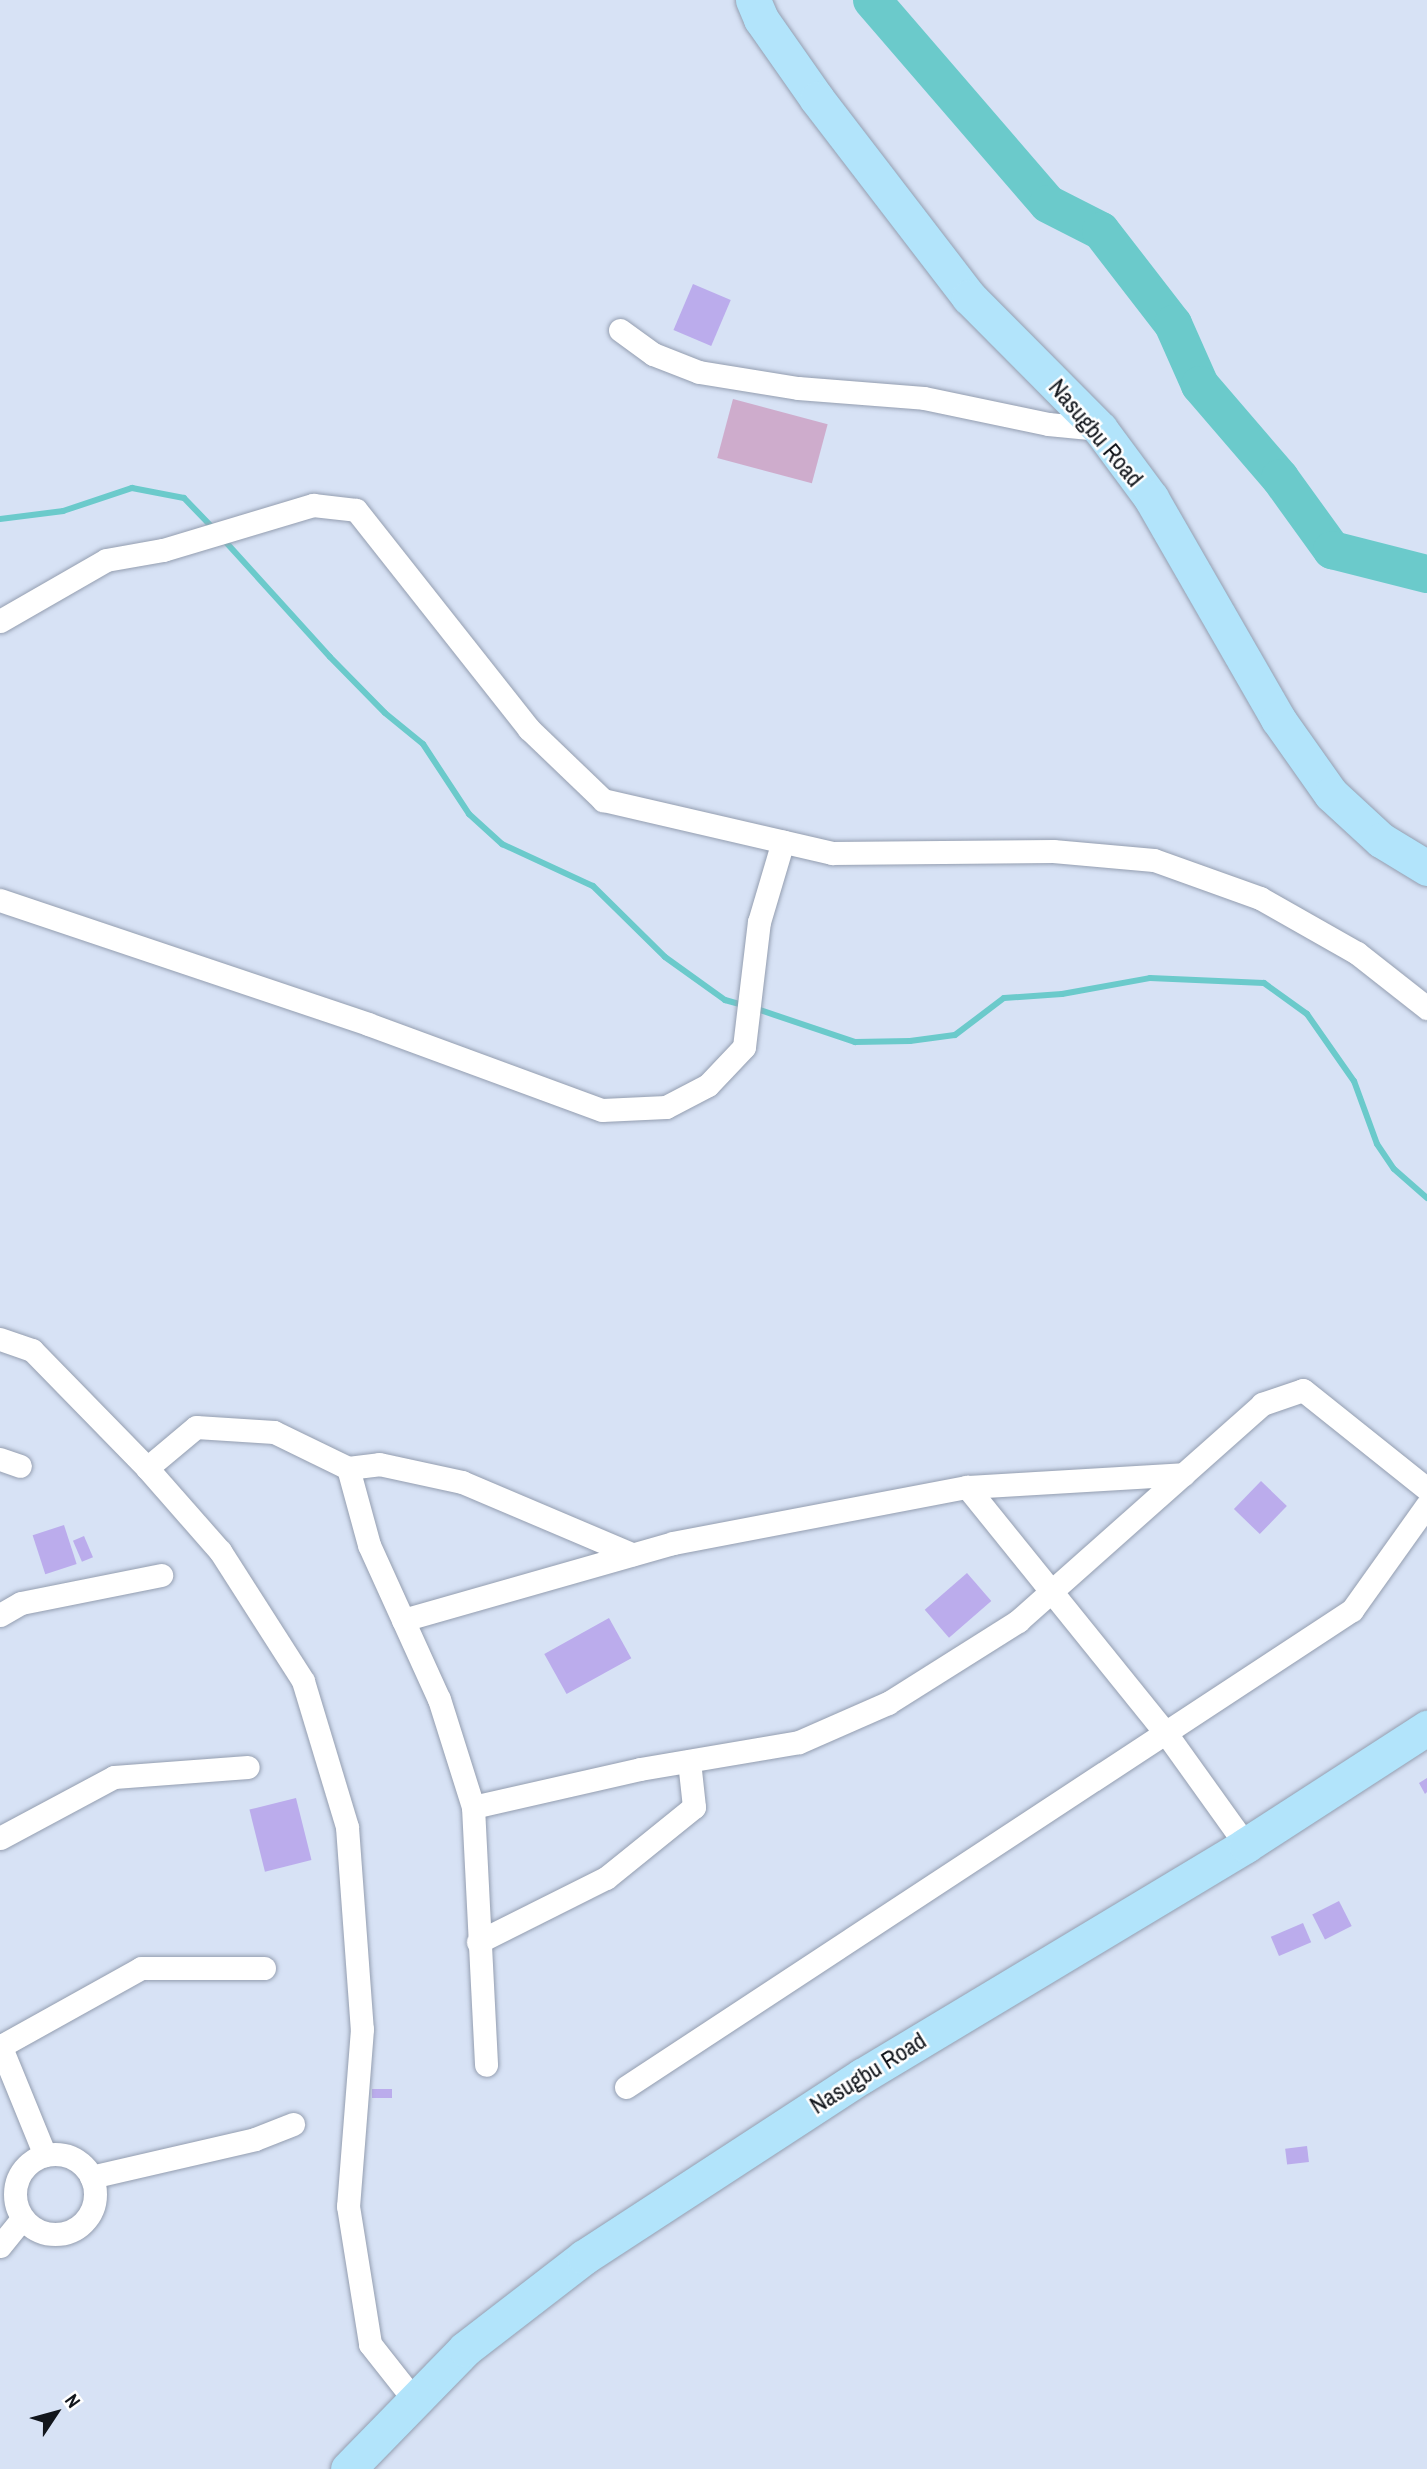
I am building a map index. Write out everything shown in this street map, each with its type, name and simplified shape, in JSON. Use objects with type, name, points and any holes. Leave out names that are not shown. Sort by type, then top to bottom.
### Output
[{"type":"main road","name":"Nasugbu Road","points":[[753,0],[761,19],[817,99],[969,297],[1100,429],[1151,498],[1307,762],[1347,813],[1427,869]]},
{"type":"main road","name":"Nasugbu Road","points":[[348,2469],[505,2314],[584,2257],[862,2076],[1246,1845],[1427,1728]]},
{"type":"street","points":[[620,330],[653,354],[699,372],[798,388],[924,398],[1100,429]]},
{"type":"street","points":[[0,621],[106,560],[163,550],[313,505],[356,510],[529,729],[603,800],[832,853],[1053,851],[1154,860],[1260,898],[1357,953],[1427,1008]]},
{"type":"street","points":[[0,900],[368,1024],[602,1110],[666,1107],[708,1085],[744,1047],[759,922],[783,841]]},
{"type":"street","points":[[0,1339],[32,1350],[147,1468],[220,1551],[303,1681],[347,1827],[362,2029],[348,2206],[370,2344],[415,2401]]},
{"type":"street","points":[[474,1807],[688,1761],[799,1742],[888,1703],[1018,1620],[1262,1404],[1303,1390],[1427,1489]]},
{"type":"street","points":[[147,1468],[195,1427],[274,1432],[348,1468],[379,1464],[462,1482],[632,1554]]},
{"type":"street","points":[[348,1468],[369,1545],[439,1699],[474,1807],[478,1941],[486,2065]]},
{"type":"street","points":[[404,1620],[632,1554],[967,1488],[1184,1474]]},
{"type":"street","points":[[967,1488],[1165,1732],[1246,1845]]},
{"type":"street","points":[[626,2087],[1352,1610],[1427,1505]]},
{"type":"street","points":[[0,1615],[21,1603],[161,1575]]},
{"type":"street","points":[[478,1941],[606,1878],[694,1807],[688,1761]]},
{"type":"street","points":[[0,1838],[114,1777],[248,1767]]},
{"type":"street","points":[[45,2155],[0,2046],[141,1968],[264,1968]]},
{"type":"street","points":[[91,2177],[255,2138],[293,2124]]},
{"type":"street","points":[[45,2155],[72,2157],[91,2177],[95,2189],[90,2215],[70,2232],[44,2234],[22,2219],[14,2193],[16,2180],[33,2160],[45,2155]]},
{"type":"street","points":[[0,2246],[22,2219]]},
{"type":"shaded area","points":[[733,399],[828,424],[812,483],[717,458]]},
{"type":"building","points":[[693,284],[731,300],[711,346],[673,330]]},
{"type":"building","points":[[1261,1481],[1287,1506],[1260,1534],[1234,1509]]},
{"type":"building","points":[[64,1525],[77,1564],[45,1574],[33,1535]]},
{"type":"building","points":[[84,1536],[93,1557],[82,1562],[73,1541]]},
{"type":"building","points":[[967,1573],[991,1601],[949,1638],[925,1610]]},
{"type":"building","points":[[609,1618],[631,1658],[567,1694],[544,1654]]},
{"type":"building","points":[[1427,1778],[1427,1792],[1425,1794],[1419,1783]]},
{"type":"building","points":[[296,1798],[311,1860],[265,1872],[249,1810]]},
{"type":"building","points":[[1339,1901],[1352,1926],[1325,1940],[1312,1915]]},
{"type":"building","points":[[1303,1923],[1311,1942],[1279,1956],[1271,1937]]},
{"type":"building","points":[[372,2089],[392,2089],[392,2098],[372,2098]]},
{"type":"building","points":[[1307,2146],[1309,2162],[1287,2165],[1285,2149]]},
{"type":"waterway","points":[[872,0],[1048,204],[1101,231],[1173,324],[1200,385],[1280,478],[1332,550],[1427,574]]},
{"type":"waterway","points":[[0,519],[63,511],[132,488],[184,498],[213,528]]},
{"type":"waterway","points":[[223,539],[330,657],[385,713],[423,744],[469,814],[502,844],[593,886],[665,957],[725,1000],[743,1005]]},
{"type":"waterway","points":[[754,1008],[855,1042],[910,1041],[955,1035],[1004,998],[1062,994],[1150,978],[1264,983],[1307,1014],[1354,1081],[1377,1144],[1394,1169],[1427,1198]]}]
